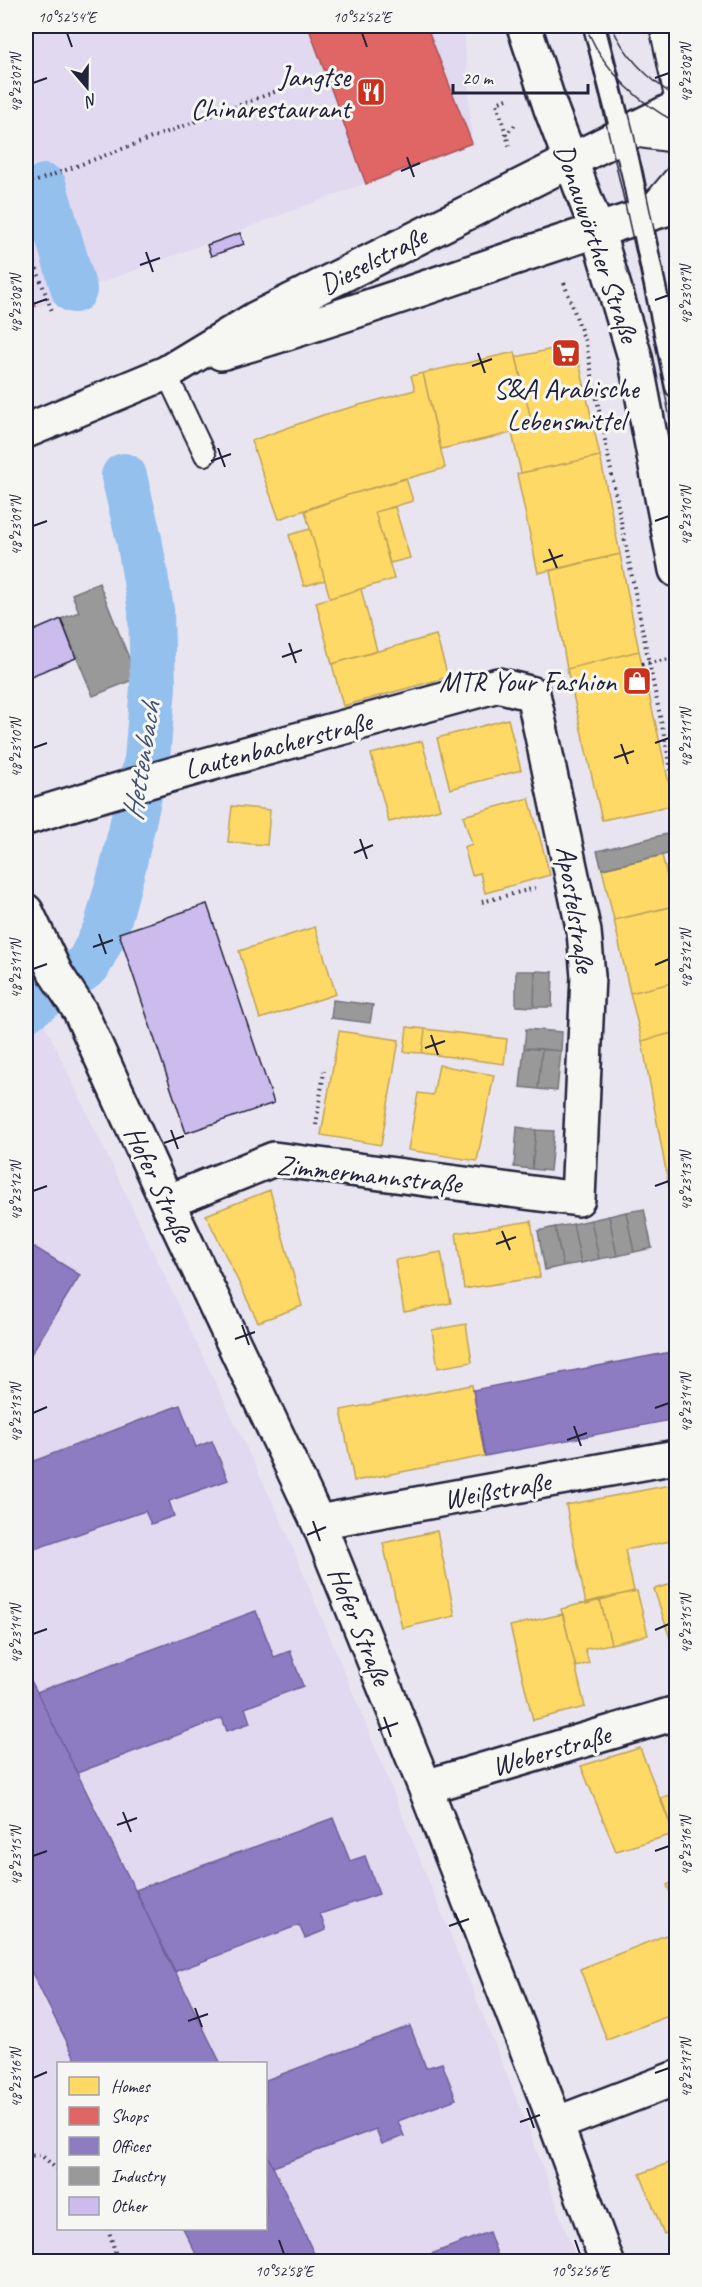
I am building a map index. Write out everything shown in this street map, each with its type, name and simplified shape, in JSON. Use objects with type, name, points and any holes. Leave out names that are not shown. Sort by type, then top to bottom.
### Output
[{"type":"street","name":"Donauwörther Straße","points":[[524,26],[551,109],[597,230],[635,357],[676,570]]},
{"type":"street","name":"Dieselstraße","points":[[172,369],[255,319],[676,108]]},
{"type":"street","name":"Dieselstraße","points":[[26,431],[172,369],[316,326],[597,230],[676,206]]},
{"type":"street","name":"Lautenbacherstraße","points":[[26,818],[118,789],[498,685],[533,694]]},
{"type":"street","name":"Apostelstraße","points":[[533,694],[584,932],[588,976],[578,1199]]},
{"type":"street","name":"Hofer Straße","points":[[26,911],[56,974],[80,1011],[166,1202],[318,1522],[425,1787],[607,2262]]},
{"type":"street","name":"Zimmermannstraße","points":[[166,1202],[274,1159],[578,1199]]},
{"type":"street","name":"Weißstraße","points":[[318,1522],[676,1457]]},
{"type":"street","name":"Weberstraße","points":[[425,1787],[676,1713]]},
{"type":"street","points":[[556,2124],[676,2078]]},
{"type":"lane","points":[[594,26],[623,135],[676,387]]},
{"type":"lane","points":[[660,26],[676,102]]},
{"type":"lane","points":[[623,135],[676,142]]},
{"type":"lane","points":[[641,217],[676,175]]},
{"type":"lane","points":[[172,369],[205,455]]},
{"type":"path","points":[[26,185],[309,79]]},
{"type":"path","points":[[26,241],[52,311]]},
{"type":"path","points":[[572,305],[586,344],[676,794]]},
{"type":"path","points":[[642,664],[676,658]]},
{"type":"path","points":[[482,902],[573,877]]},
{"type":"path","points":[[311,1164],[324,1071]]},
{"type":"path","points":[[26,2156],[41,2155],[57,2169]]},
{"type":"path","points":[[108,2230],[118,2262]]},
{"type":"shaded area","points":[[26,26],[464,26],[472,143],[26,311]]},
{"type":"shaded area","points":[[26,985],[282,1522],[531,2135],[577,2261],[26,2261]]},
{"type":"building: Homes","points":[[575,344],[600,456],[521,473],[512,433],[533,428],[516,357]]},
{"type":"building: Homes","points":[[515,352],[533,428],[441,449],[423,373]]},
{"type":"building: Homes","points":[[423,373],[445,468],[348,495],[279,519],[251,441],[323,415],[415,390],[411,376]]},
{"type":"building: Homes","points":[[600,456],[620,554],[538,573],[517,474]]},
{"type":"building: Homes","points":[[406,478],[413,501],[375,512],[394,579],[330,598],[305,511],[348,495]]},
{"type":"building: Homes","points":[[395,507],[410,558],[390,563],[375,512]]},
{"type":"building: Homes","points":[[310,529],[325,580],[304,586],[289,535]]},
{"type":"building: Homes","points":[[620,554],[639,651],[567,669],[550,571]]},
{"type":"building: Homes","points":[[361,589],[377,651],[332,664],[316,602]]},
{"type":"building: Homes","points":[[436,635],[448,677],[343,706],[332,664]]},
{"type":"building: Homes","points":[[639,651],[674,805],[602,820],[567,669]]},
{"type":"building: Homes","points":[[508,719],[521,770],[450,789],[437,738]]},
{"type":"building: Homes","points":[[422,741],[440,809],[389,822],[371,754]]},
{"type":"building: Homes","points":[[529,798],[550,875],[485,893],[480,873],[472,875],[464,847],[472,844],[463,816]]},
{"type":"building: Homes","points":[[232,806],[270,810],[267,845],[228,842]]},
{"type":"building: Homes","points":[[662,855],[668,880],[676,877],[676,906],[614,920],[602,869]]},
{"type":"building: Homes","points":[[674,906],[676,982],[630,993],[614,920]]},
{"type":"building: Homes","points":[[315,927],[336,994],[260,1019],[239,951]]},
{"type":"building: Homes","points":[[676,982],[676,1032],[642,1041],[630,993]]},
{"type":"building: Homes","points":[[407,1027],[425,1029],[422,1053],[404,1052]]},
{"type":"building: Homes","points":[[425,1029],[507,1039],[504,1064],[422,1053]]},
{"type":"building: Homes","points":[[339,1031],[399,1040],[381,1145],[321,1135]]},
{"type":"building: Homes","points":[[676,1032],[676,1185],[669,1187],[642,1041]]},
{"type":"building: Homes","points":[[439,1065],[494,1075],[477,1161],[408,1150],[418,1093],[433,1095]]},
{"type":"building: Homes","points":[[270,1190],[302,1306],[258,1322],[206,1215]]},
{"type":"building: Homes","points":[[531,1221],[540,1277],[464,1289],[456,1233]]},
{"type":"building: Homes","points":[[441,1252],[451,1303],[404,1312],[395,1260]]},
{"type":"building: Homes","points":[[466,1324],[472,1362],[438,1368],[432,1330]]},
{"type":"building: Homes","points":[[472,1385],[485,1456],[354,1481],[341,1410]]},
{"type":"building: Homes","points":[[676,1484],[676,1540],[625,1550],[634,1591],[586,1604],[566,1505]]},
{"type":"building: Homes","points":[[437,1531],[455,1616],[402,1628],[383,1543]]},
{"type":"building: Homes","points":[[676,1583],[676,1657],[654,1589]]},
{"type":"building: Homes","points":[[637,1591],[648,1635],[611,1644],[600,1599]]},
{"type":"building: Homes","points":[[600,1599],[611,1644],[585,1649],[589,1663],[576,1667],[561,1609]]},
{"type":"building: Homes","points":[[563,1614],[585,1707],[533,1720],[510,1626]]},
{"type":"building: Homes","points":[[640,1748],[674,1834],[616,1851],[581,1766]]},
{"type":"building: Homes","points":[[676,1793],[676,1833],[674,1834],[661,1798]]},
{"type":"building: Homes","points":[[676,1881],[676,1908],[667,1885]]},
{"type":"building: Homes","points":[[676,1931],[676,2013],[607,2040],[580,1969]]},
{"type":"building: Homes","points":[[676,2160],[676,2229],[664,2234],[640,2174]]},
{"type":"building: Shops","points":[[308,26],[437,26],[428,30],[472,143],[366,184]]},
{"type":"building: Shops","points":[[26,278],[36,306],[26,310]]},
{"type":"building: Offices","points":[[26,1242],[80,1275],[26,1362]]},
{"type":"building: Offices","points":[[676,1351],[676,1419],[485,1456],[473,1390]]},
{"type":"building: Offices","points":[[180,1405],[196,1447],[212,1441],[228,1480],[169,1501],[174,1516],[151,1524],[145,1511],[26,1552],[26,1464]]},
{"type":"building: Offices","points":[[256,1611],[274,1657],[290,1651],[303,1686],[245,1708],[250,1723],[227,1731],[222,1718],[77,1773],[37,1692]]},
{"type":"building: Offices","points":[[26,1671],[220,2062],[77,2062],[26,1961]]},
{"type":"building: Offices","points":[[333,1818],[350,1861],[365,1856],[379,1894],[320,1914],[326,1930],[305,1938],[299,1925],[174,1972],[136,1890]]},
{"type":"building: Offices","points":[[410,2026],[426,2068],[442,2063],[456,2099],[398,2121],[404,2136],[382,2144],[376,2129],[273,2167],[267,2154],[267,2080]]},
{"type":"building: Offices","points":[[267,2154],[318,2262],[200,2262],[184,2230],[267,2230]]},
{"type":"building: Offices","points":[[489,2232],[500,2262],[410,2262]]},
{"type":"building: Industry","points":[[99,583],[137,678],[93,696],[61,619],[79,612],[72,594]]},
{"type":"building: Industry","points":[[667,834],[672,853],[602,869],[597,851]]},
{"type":"building: Industry","points":[[516,971],[535,971],[534,1007],[516,1006]]},
{"type":"building: Industry","points":[[535,971],[553,972],[552,1007],[534,1007]]},
{"type":"building: Industry","points":[[333,1000],[373,1005],[370,1023],[331,1018]]},
{"type":"building: Industry","points":[[526,1029],[562,1032],[561,1051],[524,1048]]},
{"type":"building: Industry","points":[[524,1048],[542,1049],[538,1089],[520,1087]]},
{"type":"building: Industry","points":[[542,1049],[561,1051],[557,1091],[538,1089]]},
{"type":"building: Industry","points":[[517,1127],[536,1130],[532,1169],[514,1167]]},
{"type":"building: Industry","points":[[536,1130],[554,1131],[550,1171],[532,1169]]},
{"type":"building: Industry","points":[[644,1209],[652,1248],[634,1252],[626,1212]]},
{"type":"building: Industry","points":[[626,1212],[634,1252],[617,1256],[609,1216]]},
{"type":"building: Industry","points":[[609,1216],[617,1256],[599,1259],[591,1220]]},
{"type":"building: Industry","points":[[591,1220],[599,1259],[581,1263],[573,1224]]},
{"type":"building: Industry","points":[[573,1224],[581,1263],[563,1266],[555,1227]]},
{"type":"building: Industry","points":[[555,1227],[563,1266],[545,1270],[538,1231]]},
{"type":"building: Other","points":[[240,233],[244,244],[211,256],[207,245]]},
{"type":"building: Other","points":[[61,619],[76,658],[26,678],[26,634]]},
{"type":"building: Other","points":[[207,904],[274,1103],[186,1133],[119,933]]},
{"type":"waterway","name":"Hettenbach","points":[[44,187],[74,290]]},
{"type":"waterway","name":"Hettenbach","points":[[26,1009],[88,965],[106,929],[123,867],[147,759],[153,687],[151,610],[139,539],[124,476]]},
{"type":"tram line","points":[[582,26],[632,237],[676,450]]},
{"type":"tram line","points":[[607,26],[633,130],[676,334]]},
{"type":"tram line","points":[[612,27],[617,38],[639,66],[676,97]]},
{"type":"tram line","points":[[589,34],[605,61],[625,85],[650,106],[676,122]]},
{"type":"place","name":"Jangtse Chinarestaurant","points":[[371,92]]},
{"type":"place","name":"S&A Arabische Lebensmittel","points":[[566,353]]},
{"type":"place","name":"MTR Your Fashion","points":[[637,681]]}]
